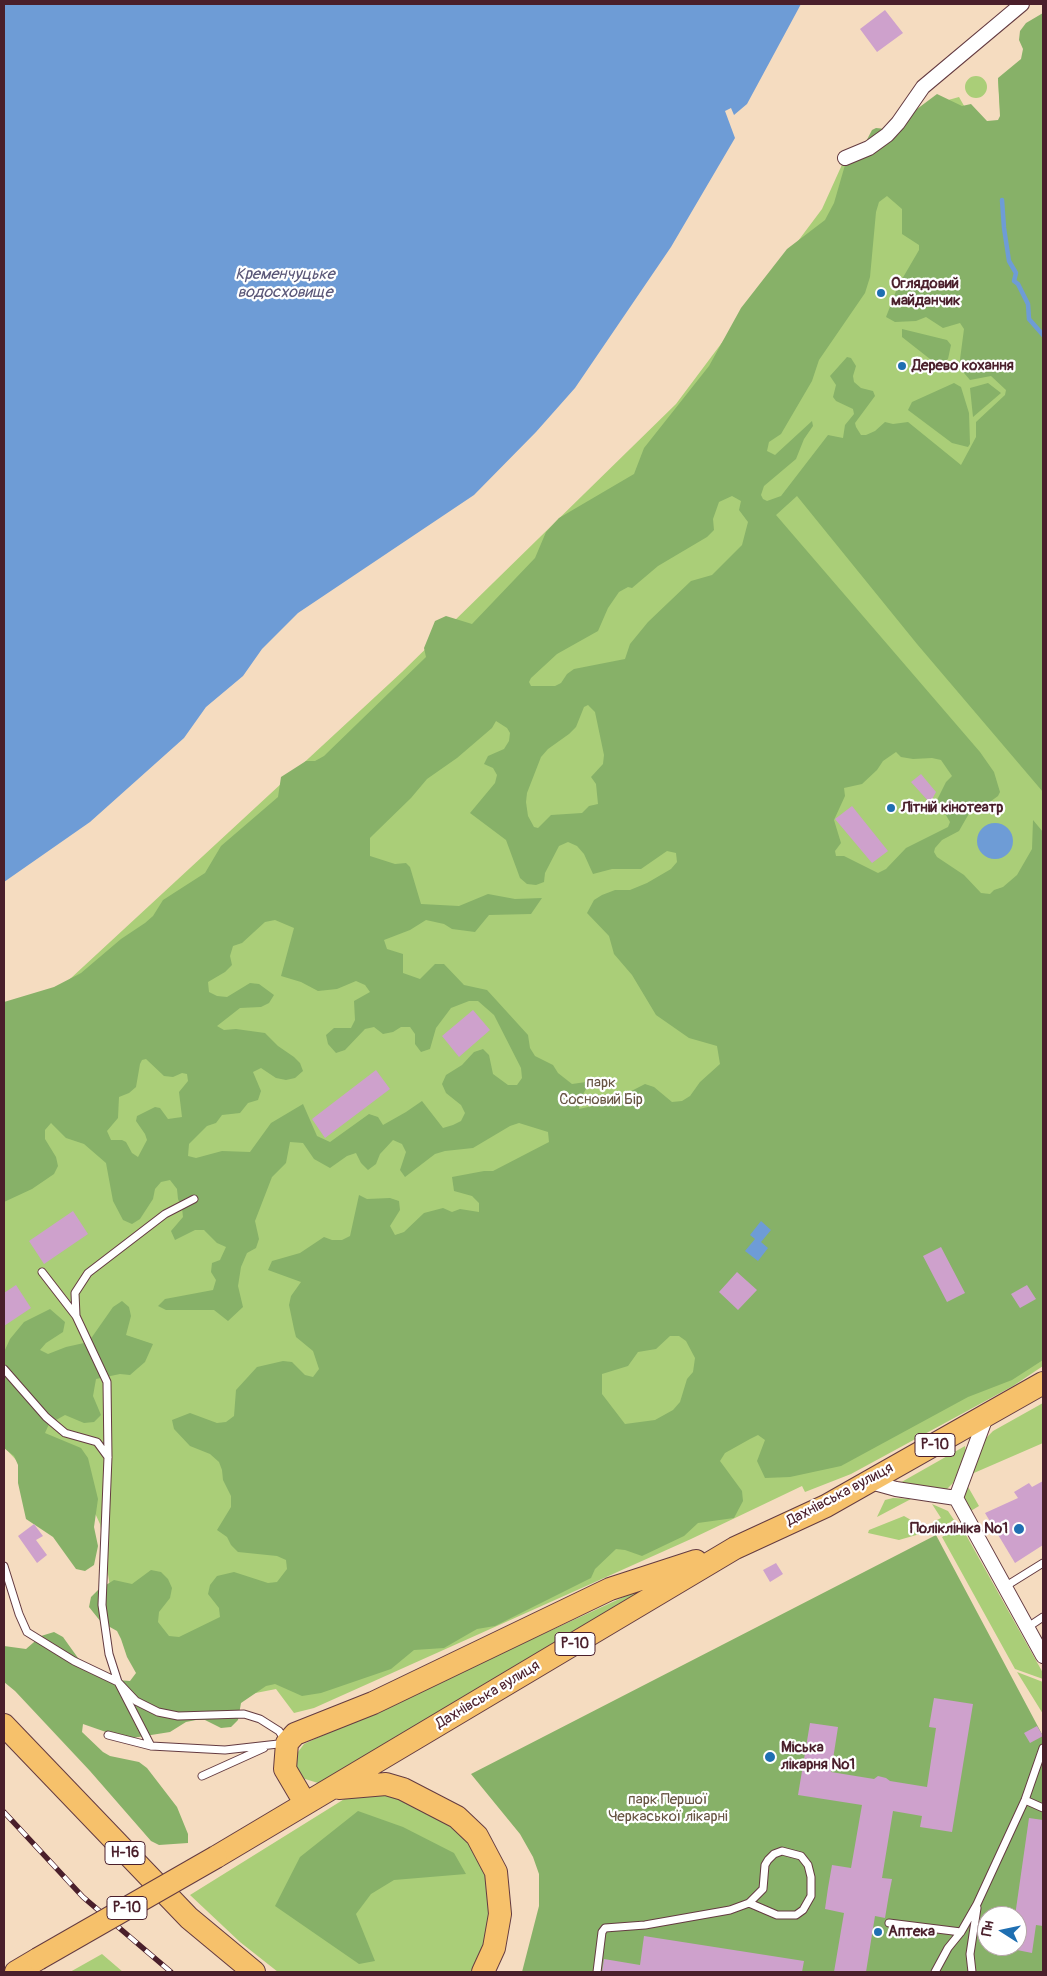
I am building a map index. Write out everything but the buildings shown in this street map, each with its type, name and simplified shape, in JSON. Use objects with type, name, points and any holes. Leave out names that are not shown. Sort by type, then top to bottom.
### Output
[{"type":"main road","name":"Дахнівська вулиця","points":[[13,1971],[38,1959],[216,1857],[736,1548],[808,1515],[986,1417],[1043,1383]]},
{"type":"main road","points":[[305,1803],[285,1769],[280,1744],[294,1734],[373,1703],[610,1589],[736,1548]]},
{"type":"main road","name":"Н-16","points":[[4,1725],[189,1918],[254,1972]]},
{"type":"main road","points":[[328,1790],[369,1784],[386,1784],[403,1789],[457,1817],[477,1836],[496,1872],[499,1904],[497,1934],[483,1972]]},
{"type":"street","points":[[845,158],[869,148],[887,135],[923,88],[1022,4]]},
{"type":"street","points":[[986,1417],[956,1498],[1043,1656]]},
{"type":"street","points":[[867,1481],[896,1489],[956,1498]]},
{"type":"lane","points":[[76,1316],[76,1293],[88,1273],[165,1214],[194,1199]]},
{"type":"lane","points":[[42,1272],[76,1316],[107,1382],[108,1457],[102,1606],[109,1654],[118,1682],[151,1746]]},
{"type":"lane","points":[[4,1369],[46,1417],[65,1433],[97,1442],[108,1457]]},
{"type":"lane","points":[[1006,1586],[1043,1563]]},
{"type":"lane","points":[[4,1566],[19,1614],[27,1632],[74,1661],[118,1682],[136,1701],[158,1712],[178,1716],[244,1714],[260,1719],[279,1731],[280,1744]]},
{"type":"lane","points":[[1028,1627],[1043,1617]]},
{"type":"lane","points":[[108,1735],[151,1746],[225,1750],[280,1744]]},
{"type":"lane","points":[[202,1776],[280,1744]]},
{"type":"lane","points":[[934,1972],[977,1904],[1025,1800],[1043,1748]]},
{"type":"lane","points":[[1025,1800],[1043,1808]]},
{"type":"lane","points":[[597,1972],[602,1932],[605,1928],[645,1925],[730,1910],[749,1903],[763,1889],[766,1865],[774,1854],[782,1851],[801,1856],[808,1865],[811,1877],[810,1896],[803,1910],[796,1915],[777,1915],[749,1903]]},
{"type":"lane","points":[[972,1972],[970,1954],[977,1904]]},
{"type":"lane","points":[[889,1923],[961,1932]]},
{"type":"green space","name":"парк Сосновий Бір","points":[[1043,13],[1043,792],[917,644],[797,496],[776,515],[980,752],[994,772],[1000,792],[998,796],[987,804],[971,810],[959,831],[942,840],[935,848],[934,852],[937,857],[964,875],[981,893],[990,894],[994,890],[1003,887],[1017,875],[1032,849],[1033,820],[1043,832],[1043,1360],[1012,1380],[968,1397],[841,1466],[790,1477],[765,1478],[757,1461],[765,1440],[758,1435],[725,1453],[720,1461],[742,1491],[743,1501],[734,1518],[698,1523],[684,1536],[642,1556],[616,1549],[595,1569],[591,1578],[495,1626],[477,1629],[444,1648],[414,1650],[391,1669],[321,1693],[302,1696],[275,1684],[266,1686],[241,1703],[238,1720],[231,1727],[221,1728],[205,1720],[196,1720],[186,1722],[170,1732],[126,1739],[83,1724],[82,1732],[103,1752],[110,1756],[139,1762],[147,1768],[177,1807],[188,1834],[188,1843],[159,1845],[151,1841],[90,1771],[15,1691],[4,1682],[4,1646],[26,1649],[41,1636],[54,1632],[63,1637],[88,1672],[104,1679],[130,1681],[136,1673],[127,1657],[117,1631],[101,1622],[89,1607],[91,1597],[98,1590],[114,1580],[132,1584],[151,1570],[161,1572],[168,1579],[172,1588],[170,1598],[159,1612],[158,1622],[169,1636],[179,1637],[220,1617],[219,1608],[208,1594],[210,1585],[217,1576],[234,1572],[268,1583],[277,1582],[287,1569],[286,1560],[277,1556],[238,1552],[231,1545],[227,1537],[217,1530],[231,1507],[231,1496],[223,1480],[219,1462],[210,1454],[190,1446],[174,1429],[172,1420],[190,1413],[217,1423],[226,1422],[234,1416],[236,1390],[257,1367],[283,1361],[292,1362],[305,1375],[313,1377],[319,1369],[313,1351],[296,1337],[289,1305],[291,1296],[301,1282],[268,1270],[272,1261],[300,1253],[324,1237],[332,1240],[342,1240],[350,1236],[359,1195],[367,1199],[390,1198],[399,1201],[400,1210],[390,1226],[395,1235],[404,1232],[424,1213],[443,1208],[452,1212],[460,1209],[479,1212],[479,1203],[472,1196],[454,1191],[452,1177],[493,1171],[549,1142],[548,1132],[519,1123],[510,1126],[473,1148],[435,1154],[405,1177],[400,1170],[406,1152],[402,1144],[393,1140],[380,1154],[376,1164],[368,1170],[361,1163],[356,1153],[347,1156],[330,1168],[314,1159],[303,1143],[290,1142],[286,1163],[272,1177],[255,1221],[259,1239],[256,1248],[247,1253],[241,1267],[238,1286],[243,1307],[228,1321],[214,1310],[166,1310],[158,1306],[165,1299],[213,1290],[216,1280],[211,1272],[212,1263],[220,1260],[226,1247],[217,1243],[204,1230],[195,1230],[175,1240],[171,1231],[183,1217],[177,1189],[170,1180],[161,1182],[155,1189],[153,1199],[140,1219],[132,1224],[123,1220],[113,1201],[106,1163],[84,1144],[66,1138],[51,1123],[45,1130],[45,1139],[56,1157],[58,1166],[54,1174],[32,1189],[4,1202],[4,1002],[54,987],[81,973],[121,939],[153,916],[163,900],[205,873],[221,846],[278,797],[281,777],[306,761],[315,761],[324,756],[426,657],[424,648],[435,621],[446,616],[472,624],[535,558],[546,532],[559,518],[634,474],[644,448],[709,366],[741,308],[787,249],[825,220],[834,203],[845,165],[860,153],[872,130],[876,128],[886,129],[905,122],[917,109],[937,94],[962,106],[971,104],[987,121],[998,120],[1000,116],[998,78],[1021,59],[1023,49],[1019,40],[1020,31],[1026,23]],"holes":[[[887,196],[902,209],[902,234],[919,245],[919,250],[898,286],[886,317],[895,322],[916,321],[926,317],[943,328],[960,323],[964,329],[959,367],[970,380],[991,376],[1006,390],[1005,395],[976,422],[976,437],[961,465],[908,422],[893,424],[885,422],[875,431],[861,435],[855,423],[875,396],[873,391],[861,388],[854,382],[853,376],[856,366],[851,358],[847,357],[830,376],[836,385],[833,397],[836,401],[853,409],[854,414],[845,425],[843,438],[828,435],[781,496],[767,501],[761,495],[764,486],[796,459],[804,439],[813,426],[812,421],[775,455],[767,451],[769,442],[781,434],[812,381],[819,360],[865,293],[870,277],[876,212],[879,202]],[[732,496],[741,501],[739,510],[748,522],[742,545],[712,575],[691,581],[648,622],[630,644],[625,659],[574,669],[567,674],[561,683],[555,686],[531,686],[529,682],[531,678],[557,654],[598,631],[608,608],[619,592],[628,587],[632,588],[658,566],[707,537],[714,530],[713,519],[719,502]],[[588,705],[595,712],[604,755],[603,764],[591,777],[596,784],[598,804],[589,806],[582,813],[551,815],[538,828],[534,827],[528,816],[526,802],[527,793],[541,757],[548,749],[576,727],[584,707]],[[496,721],[507,728],[510,733],[509,741],[504,749],[488,756],[484,764],[493,768],[497,775],[495,783],[470,813],[506,840],[520,878],[527,884],[536,885],[544,882],[545,873],[559,846],[568,842],[577,846],[584,854],[593,874],[612,869],[641,869],[667,851],[676,853],[677,862],[671,869],[647,883],[630,890],[615,890],[602,895],[594,900],[587,913],[609,936],[614,954],[632,975],[656,1015],[689,1038],[717,1046],[720,1064],[700,1082],[690,1096],[682,1101],[672,1102],[654,1087],[645,1084],[610,1102],[579,1109],[580,1100],[587,1087],[586,1082],[572,1084],[558,1073],[553,1065],[535,1056],[530,1048],[528,1035],[487,990],[464,985],[444,964],[435,964],[420,979],[403,973],[403,954],[387,949],[384,940],[410,930],[426,920],[444,924],[452,929],[475,932],[489,915],[531,914],[542,898],[515,899],[488,894],[459,906],[421,904],[410,867],[406,863],[395,864],[370,856],[370,838],[411,798],[427,779],[457,758],[492,728]],[[896,752],[901,757],[941,760],[952,776],[946,782],[937,800],[950,822],[948,827],[906,848],[886,869],[878,873],[844,856],[836,856],[835,851],[841,843],[834,820],[845,796],[844,788],[862,784],[877,770],[883,761]],[[275,920],[294,928],[281,976],[301,982],[318,991],[337,989],[356,981],[365,985],[370,992],[354,1001],[355,1020],[351,1028],[334,1028],[326,1035],[328,1044],[336,1053],[345,1050],[365,1029],[374,1027],[383,1034],[393,1032],[401,1027],[410,1027],[415,1034],[415,1044],[421,1052],[430,1049],[436,1028],[451,1008],[469,1001],[478,1001],[494,1015],[521,1068],[522,1078],[517,1085],[508,1085],[493,1074],[489,1055],[483,1049],[474,1052],[462,1065],[446,1075],[442,1084],[446,1093],[461,1105],[465,1113],[461,1121],[453,1125],[443,1128],[422,1101],[383,1125],[378,1117],[369,1114],[330,1142],[317,1136],[303,1104],[271,1123],[250,1152],[222,1151],[196,1158],[188,1156],[189,1144],[207,1126],[216,1123],[222,1115],[240,1113],[248,1103],[258,1100],[261,1091],[253,1072],[261,1068],[276,1078],[286,1080],[295,1078],[303,1071],[300,1063],[265,1033],[236,1029],[224,1030],[217,1026],[240,1008],[261,1007],[269,1003],[274,995],[259,984],[250,983],[227,997],[217,996],[209,992],[208,982],[225,972],[232,965],[230,956],[233,946],[242,943],[265,922]],[[146,1059],[164,1076],[173,1077],[182,1073],[187,1074],[188,1081],[179,1092],[182,1117],[168,1119],[160,1108],[155,1107],[137,1116],[136,1121],[147,1140],[138,1157],[132,1153],[126,1142],[111,1140],[107,1131],[118,1118],[119,1097],[129,1093],[136,1087],[142,1060]],[[670,1336],[679,1336],[686,1341],[695,1358],[693,1372],[687,1379],[680,1402],[673,1410],[655,1420],[625,1424],[602,1394],[602,1374],[628,1366],[638,1352],[656,1349]]]},
{"type":"green space","name":"парк Сосновий Бір","points":[[1043,45],[1043,1366],[1013,1386],[851,1474],[805,1492],[802,1486],[691,1539],[314,1708],[294,1713],[276,1689],[210,1702],[114,1612],[100,1524],[82,1485],[17,1461],[4,1447],[4,1040],[402,672],[676,404],[822,209],[845,158],[941,102],[959,97],[992,155],[1003,153],[998,80]]},
{"type":"green space","points":[[976,76],[984,79],[987,87],[984,95],[976,98],[968,95],[965,87],[968,79]]},
{"type":"green space","points":[[902,329],[947,340],[951,345],[948,359],[941,363],[935,363],[902,337]]},
{"type":"green space","points":[[954,383],[961,387],[969,413],[970,444],[968,447],[952,443],[908,410],[912,402]]},
{"type":"green space","points":[[988,383],[1001,393],[973,417],[970,388]]},
{"type":"green space","points":[[122,1301],[129,1307],[131,1316],[126,1335],[153,1344],[145,1362],[130,1375],[120,1374],[96,1379],[93,1396],[101,1415],[94,1422],[84,1423],[65,1415],[49,1424],[45,1433],[81,1448],[88,1458],[98,1499],[94,1527],[98,1546],[94,1565],[85,1571],[76,1569],[53,1537],[26,1519],[18,1483],[18,1465],[14,1456],[4,1448],[4,1352],[10,1339],[24,1322],[50,1309],[65,1322],[63,1332],[46,1343],[40,1350],[48,1354],[84,1343],[92,1337],[113,1307]]},
{"type":"green space","points":[[1043,1403],[1043,1443],[967,1476],[984,1440],[993,1431]]},
{"type":"green space","points":[[965,1446],[966,1453],[953,1483],[945,1491],[898,1484]]},
{"type":"green space","points":[[967,1485],[979,1506],[969,1512],[963,1493]]},
{"type":"green space","points":[[893,1498],[911,1499],[877,1517],[885,1500]]},
{"type":"green space","points":[[932,1504],[948,1511],[954,1520],[941,1527],[933,1522],[941,1518]]},
{"type":"green space","points":[[904,1516],[930,1531],[899,1540],[868,1533],[869,1530]]},
{"type":"green space","points":[[961,1526],[1043,1673],[1043,1679],[1015,1669],[942,1537]]},
{"type":"green space","name":"парк Першої Черкаської лікарні","points":[[936,1535],[1043,1736],[1043,1972],[522,1972],[539,1906],[539,1874],[533,1857],[520,1834],[471,1774]]},
{"type":"green space","points":[[691,1566],[693,1569],[318,1783],[302,1778],[295,1767],[295,1756],[304,1744]]},
{"type":"green space","points":[[1017,1672],[1043,1682],[1043,1714]]},
{"type":"green space","points":[[354,1793],[387,1796],[423,1807],[469,1840],[489,1879],[491,1924],[481,1958],[472,1972],[278,1972],[240,1942],[190,1895]]},
{"type":"green space","points":[[358,1811],[403,1827],[454,1853],[466,1874],[394,1880],[371,1894],[356,1914],[375,1961],[359,1964],[275,1906],[300,1857]]},
{"type":"green space","points":[[102,1954],[123,1972],[70,1972]]},
{"type":"water","name":"Кременчуцьке водосховище","points":[[4,4],[801,4],[747,104],[734,115],[731,108],[725,111],[735,138],[671,247],[575,388],[536,432],[474,495],[298,613],[262,649],[243,676],[206,707],[184,738],[90,822],[4,882]]},
{"type":"water","points":[[995,823],[1002,824],[1008,828],[1012,834],[1012,848],[1008,854],[1002,858],[995,859],[988,858],[982,854],[978,848],[977,841],[978,834],[982,828],[988,824]]},
{"type":"water","points":[[761,1221],[771,1230],[761,1242],[768,1248],[758,1261],[745,1251],[755,1239],[750,1235]]},
{"type":"waterway","points":[[1002,200],[1009,261],[1016,273],[1014,281],[1018,284],[1028,304],[1029,319],[1043,335]]},
{"type":"railway","points":[[4,1812],[83,1897],[171,1972]]},
{"type":"place","name":"Оглядовий майданчик","points":[[881,293]]},
{"type":"place","name":"Дерево кохання","points":[[902,366]]},
{"type":"place","name":"Літній кінотеатр","points":[[891,808]]},
{"type":"place","name":"Поліклініка №1","points":[[1019,1529]]},
{"type":"place","name":"Міська лікарня №1","points":[[770,1757]]},
{"type":"place","name":"Аптека","points":[[878,1932]]}]
